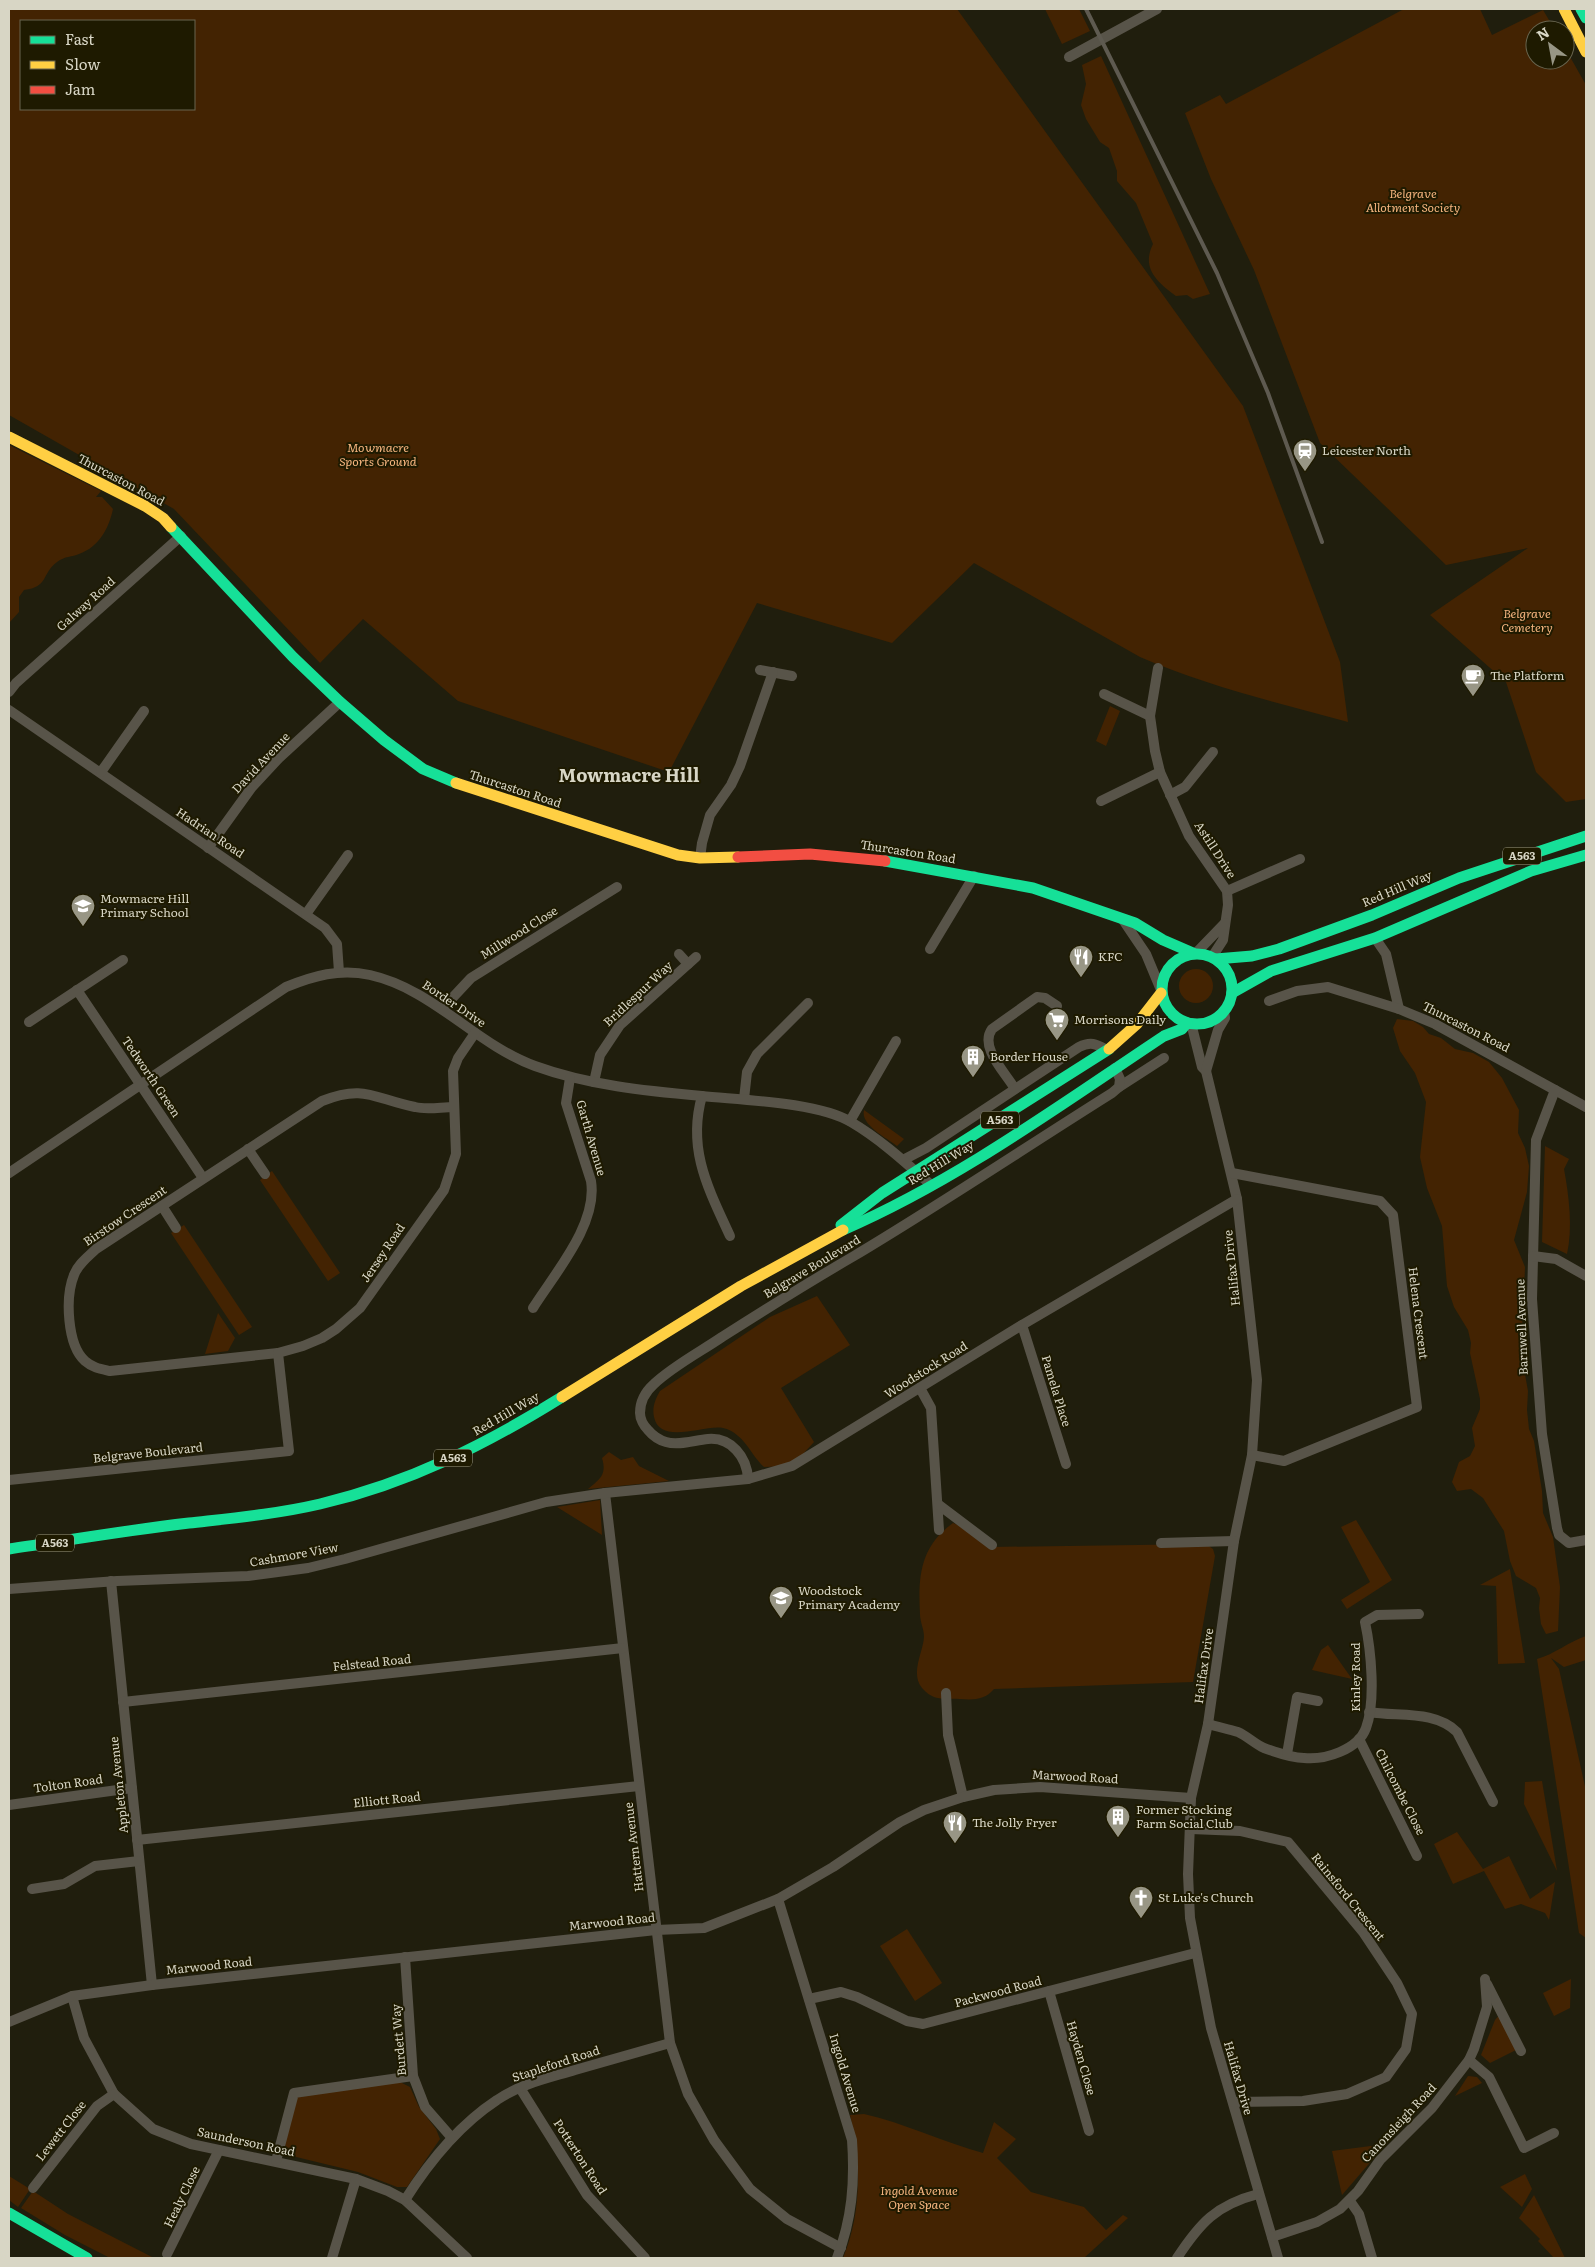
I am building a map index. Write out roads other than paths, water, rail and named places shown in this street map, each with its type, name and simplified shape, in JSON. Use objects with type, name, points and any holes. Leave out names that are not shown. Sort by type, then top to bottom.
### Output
[{"type":"main road","points":[[1564,9],[1586,52]]},
{"type":"main road","points":[[1582,9],[1586,18]]},
{"type":"main road","name":"Thurcaston Road","points":[[9,437],[145,506],[163,518],[293,657],[340,702],[384,740],[424,768],[469,789],[678,855],[700,858],[810,854],[849,856],[974,876],[1033,888],[1109,913],[1123,920]]},
{"type":"main road","name":"Red Hill Way","points":[[1214,958],[1252,956],[1279,949],[1372,915],[1459,878],[1586,836]]},
{"type":"main road","name":"A563","points":[[1232,993],[1270,971],[1375,938],[1531,871],[1586,855]]},
{"type":"main road","points":[[1123,920],[1135,923],[1164,940],[1194,953],[1214,958],[1229,974],[1232,993],[1224,1011],[1211,1021],[1189,1023],[1169,1012],[1161,991],[1167,970],[1183,956],[1194,953]]},
{"type":"main road","name":"Red Hill Way","points":[[830,1236],[852,1215],[882,1193],[918,1172],[1107,1050],[1143,1018],[1161,991]]},
{"type":"main road","name":"Red Hill Way","points":[[9,1549],[46,1545],[100,1534],[244,1518],[320,1504],[370,1490],[438,1465],[522,1422],[742,1286],[830,1236],[892,1209],[1012,1137],[1164,1036],[1182,1029],[1189,1023]]},
{"type":"main road","name":"Red Hill Way","points":[[9,1539],[45,1534],[100,1534]]},
{"type":"main road","points":[[9,2213],[87,2258]]},
{"type":"street","points":[[1069,56],[1158,9]]},
{"type":"street","name":"Galway Road","points":[[9,692],[16,683],[181,536]]},
{"type":"street","name":"Astill Drive","points":[[1158,668],[1150,716],[1154,751],[1160,772],[1189,836],[1227,891],[1228,905],[1223,940],[1214,958]]},
{"type":"street","points":[[760,670],[792,676]]},
{"type":"street","points":[[700,858],[710,815],[731,785],[740,766],[773,672]]},
{"type":"street","points":[[1104,694],[1150,716]]},
{"type":"street","name":"David Avenue","points":[[208,848],[252,787],[279,758],[340,702]]},
{"type":"street","name":"Hadrian Road","points":[[9,710],[306,914],[332,935],[337,944],[339,972]]},
{"type":"street","points":[[101,772],[144,711]]},
{"type":"street","points":[[1170,795],[1185,787],[1213,752]]},
{"type":"street","points":[[1101,801],[1160,772]]},
{"type":"street","points":[[306,914],[348,855]]},
{"type":"street","name":"Astill Drive","points":[[1227,891],[1300,859]]},
{"type":"street","points":[[930,949],[974,876]]},
{"type":"street","name":"Millwood Close","points":[[442,1009],[471,978],[616,886]]},
{"type":"street","points":[[1123,920],[1146,954],[1161,991]]},
{"type":"street","points":[[1194,953],[1225,922]]},
{"type":"street","points":[[1375,938],[1386,954],[1399,1009]]},
{"type":"street","points":[[679,954],[688,964]]},
{"type":"street","name":"Bridlespur Way","points":[[594,1082],[600,1055],[609,1038],[620,1025],[696,957]]},
{"type":"street","points":[[29,1022],[123,960]]},
{"type":"street","name":"Border Drive","points":[[9,1173],[286,988],[322,974],[339,972],[371,975],[392,981],[442,1009],[507,1054],[570,1078],[744,1100],[827,1113],[850,1121],[903,1160],[931,1185]]},
{"type":"street","name":"Thurcaston Road","points":[[1269,1000],[1297,992],[1328,987],[1399,1009],[1435,1024],[1586,1107]]},
{"type":"street","name":"Tedworth Green","points":[[77,990],[203,1178]]},
{"type":"street","points":[[1015,1089],[988,1045],[989,1034],[992,1028],[1036,997],[1045,998],[1057,1006]]},
{"type":"street","points":[[744,1100],[747,1072],[757,1054],[808,1003]]},
{"type":"street","points":[[1206,1071],[1218,1030],[1225,1018],[1224,1011]]},
{"type":"street","name":"Halifax Drive","points":[[1189,1023],[1202,1067],[1206,1071],[1237,1199],[1257,1380],[1252,1455],[1234,1541],[1208,1724],[1191,1798],[1188,1874],[1190,1918],[1211,2028],[1278,2258]]},
{"type":"street","name":"Jersey Road","points":[[278,1353],[303,1346],[336,1330],[360,1308],[444,1190],[456,1154],[453,1071],[458,1058],[475,1033]]},
{"type":"street","points":[[850,1121],[896,1041]]},
{"type":"street","points":[[903,1160],[926,1148],[1065,1055],[1088,1043],[1096,1044],[1107,1050]]},
{"type":"street","name":"Belgrave Boulevard","points":[[748,1479],[747,1467],[742,1457],[736,1449],[723,1441],[709,1439],[668,1443],[655,1437],[646,1427],[640,1416],[641,1402],[646,1392],[656,1382],[710,1345],[901,1227],[1164,1058]]},
{"type":"street","points":[[1115,1068],[1120,1079],[1119,1087]]},
{"type":"street","name":"Garth Avenue","points":[[533,1308],[586,1225],[591,1208],[593,1194],[591,1182],[566,1103],[570,1078]]},
{"type":"street","name":"Barnwell Avenue","points":[[1555,1090],[1536,1140],[1532,1300],[1538,1390],[1559,1535],[1563,1539],[1576,1543],[1586,1540]]},
{"type":"street","name":"Birstow Crescent","points":[[278,1353],[110,1371],[96,1368],[84,1360],[72,1340],[69,1304],[74,1275],[82,1262],[96,1249],[322,1101],[341,1093],[358,1092],[417,1108],[454,1107]]},
{"type":"street","points":[[702,1096],[697,1112],[695,1137],[700,1162],[710,1193],[730,1236]]},
{"type":"street","points":[[248,1149],[265,1174]]},
{"type":"street","name":"Helena Crescent","points":[[1232,1174],[1380,1201],[1393,1216],[1417,1407],[1284,1461],[1252,1455]]},
{"type":"street","name":"Woodstock Road","points":[[605,1493],[748,1479],[792,1466],[1022,1325],[1237,1199]]},
{"type":"street","points":[[162,1206],[176,1228]]},
{"type":"street","points":[[1533,1256],[1556,1259],[1586,1276]]},
{"type":"street","name":"Pamela Place","points":[[1022,1325],[1066,1464]]},
{"type":"street","name":"Belgrave Boulevard","points":[[9,1480],[289,1451],[278,1353]]},
{"type":"street","points":[[920,1388],[931,1408],[939,1505],[939,1530]]},
{"type":"street","name":"Cashmore View","points":[[9,1589],[248,1576],[308,1568],[546,1502],[605,1493]]},
{"type":"street","name":"Hattern Avenue","points":[[605,1493],[670,2042],[692,2101],[714,2140],[750,2189],[787,2219],[841,2248]]},
{"type":"street","points":[[939,1505],[992,1545]]},
{"type":"street","points":[[1161,1543],[1234,1541]]},
{"type":"street","name":"Appleton Avenue","points":[[111,1582],[152,1985]]},
{"type":"street","name":"Kinley Road","points":[[1359,1739],[1366,1729],[1369,1712],[1370,1654],[1365,1622],[1377,1615],[1419,1614]]},
{"type":"street","name":"Felstead Road","points":[[123,1702],[623,1648]]},
{"type":"street","points":[[946,1693],[948,1735],[963,1797]]},
{"type":"street","points":[[1287,1754],[1297,1697],[1318,1701]]},
{"type":"street","points":[[1369,1712],[1437,1718],[1451,1726],[1458,1732],[1493,1802]]},
{"type":"street","points":[[1208,1724],[1239,1732],[1263,1748],[1305,1758],[1336,1755],[1359,1739]]},
{"type":"street","name":"Chilcombe Close","points":[[1359,1739],[1417,1856]]},
{"type":"street","name":"Elliott Road","points":[[137,1840],[639,1786]]},
{"type":"street","name":"Marwood Road","points":[[9,2022],[72,1996],[152,1985],[656,1930],[704,1928],[778,1899],[806,1885],[900,1822],[924,1810],[963,1797],[994,1790],[1040,1786],[1191,1798]]},
{"type":"street","name":"Tolton Road","points":[[9,1805],[132,1788]]},
{"type":"street","name":"Rainsford Crescent","points":[[1190,1829],[1240,1831],[1288,1842],[1363,1932],[1397,1983],[1412,2014],[1406,2049],[1386,2077],[1347,2094],[1303,2101],[1233,2102]]},
{"type":"street","points":[[32,1889],[64,1884],[95,1866],[139,1862]]},
{"type":"street","name":"Ingold Avenue","points":[[778,1899],[852,2140],[854,2168],[852,2208],[848,2229],[837,2258]]},
{"type":"street","name":"Packwood Road","points":[[809,1999],[841,1992],[857,1997],[907,2021],[922,2024],[1196,1953]]},
{"type":"street","name":"Burdett Way","points":[[405,1957],[413,2076],[425,2107],[452,2138]]},
{"type":"street","name":"Canonsleigh Road","points":[[1272,2237],[1329,2217],[1350,2201],[1380,2160],[1432,2108],[1469,2060],[1479,2038],[1487,2007],[1485,1979],[1521,2051]]},
{"type":"street","name":"Hayden Close","points":[[1049,1991],[1089,2131]]},
{"type":"street","name":"Saunderson Road","points":[[72,1996],[84,2038],[114,2094],[153,2129],[191,2144],[356,2179],[405,2200],[467,2258]]},
{"type":"street","name":"Stapleford Road","points":[[405,2200],[425,2169],[452,2138],[497,2100],[520,2088],[670,2042]]},
{"type":"street","points":[[1469,2060],[1488,2077],[1524,2148],[1554,2133]]},
{"type":"street","points":[[276,2161],[294,2093],[413,2076]]},
{"type":"street","name":"Potterton Road","points":[[520,2088],[587,2195],[645,2258]]},
{"type":"street","name":"Lewett Close","points":[[33,2188],[97,2106],[114,2094]]},
{"type":"street","name":"Healy Close","points":[[167,2254],[219,2150]]},
{"type":"street","points":[[332,2258],[356,2179]]},
{"type":"street","points":[[1176,2258],[1201,2227],[1220,2208],[1238,2199],[1258,2194]]},
{"type":"street","points":[[1350,2201],[1359,2214],[1372,2258]]},
{"type":"railway","points":[[1086,9],[1217,273],[1268,393],[1322,542]]},
{"type":"place","name":"Leicester North","points":[[1305,472]]},
{"type":"place","name":"The Platform","points":[[1473,697]]},
{"type":"place","name":"Mowmacre Hill Primary School","points":[[83,927]]},
{"type":"place","name":"KFC","points":[[1081,978]]},
{"type":"place","name":"Morrisons Daily","points":[[1057,1041]]},
{"type":"place","name":"Border House","points":[[973,1078]]},
{"type":"place","name":"Woodstock Primary Academy","points":[[781,1619]]},
{"type":"place","name":"Former Stocking Farm Social Club","points":[[1118,1838]]},
{"type":"place","name":"The Jolly Fryer","points":[[955,1844]]},
{"type":"place","name":"St Luke's Church","points":[[1141,1919]]},
{"type":"district","name":"Mowmacre Hill","points":[[629,776]]},
{"type":"park label","name":"Belgrave Allotment Society","points":[[1413,201]]},
{"type":"park label","name":"Mowmacre Sports Ground","points":[[378,455]]},
{"type":"park label","name":"Belgrave Cemetery","points":[[1527,621]]},
{"type":"park label","name":"Ingold Avenue Open Space","points":[[919,2198]]}]
